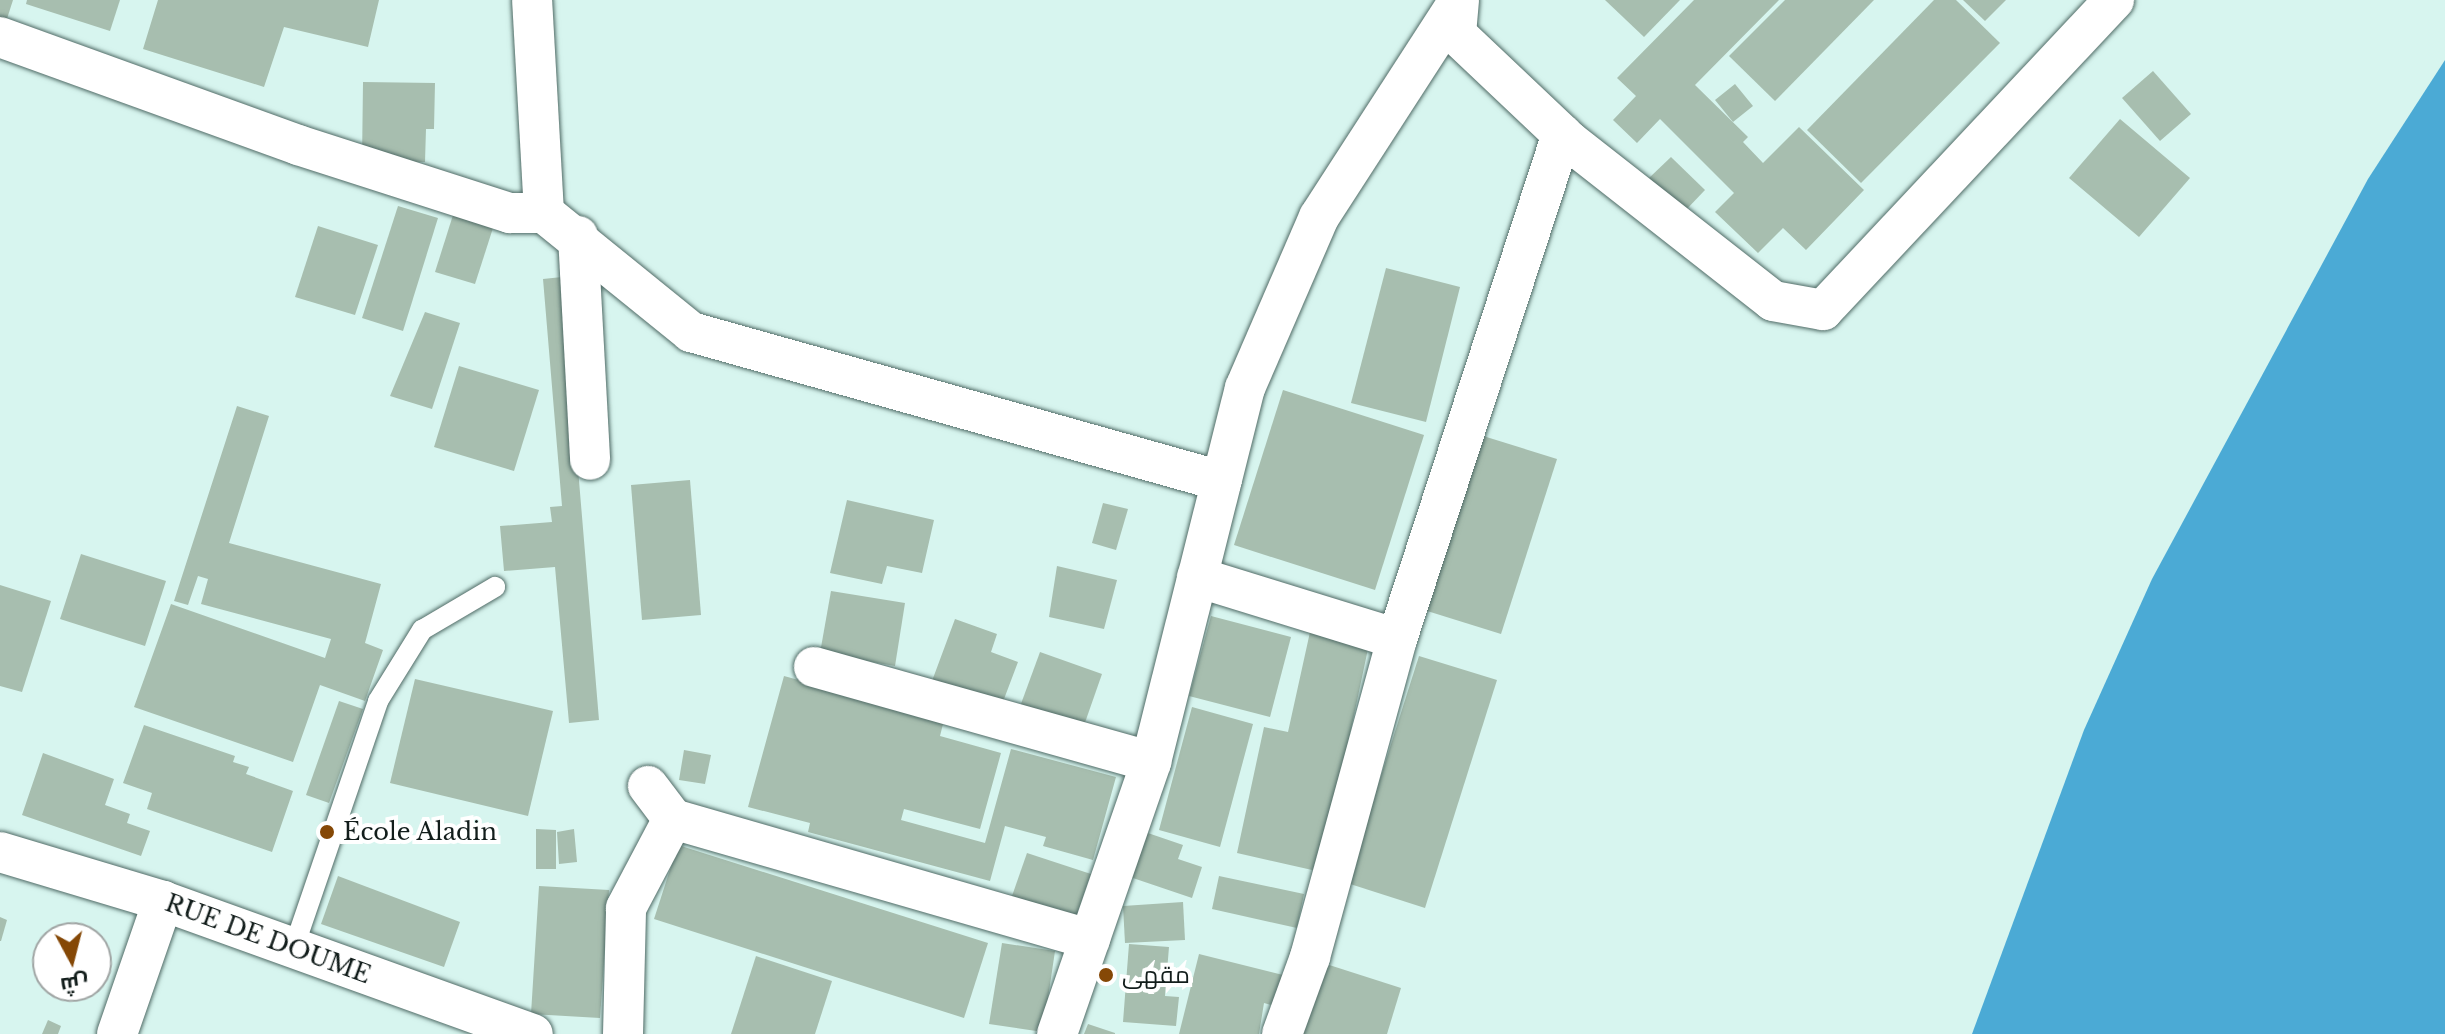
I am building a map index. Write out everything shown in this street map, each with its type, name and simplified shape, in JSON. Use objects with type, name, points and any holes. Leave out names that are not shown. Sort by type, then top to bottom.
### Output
[{"type":"street","points":[[532,0],[544,213]]},
{"type":"street","points":[[1458,2],[1456,34],[1562,134],[1773,301],[1823,310],[2114,0]]},
{"type":"street","points":[[1057,1034],[1151,762],[1245,388],[1319,217],[1458,2]]},
{"type":"street","points":[[0,37],[298,145],[510,213],[544,213],[578,236],[691,332],[1221,481]]},
{"type":"street","points":[[1282,1034],[1310,957],[1397,639],[1562,134]]},
{"type":"street","points":[[578,236],[590,460]]},
{"type":"street","points":[[1197,577],[1397,639]]},
{"type":"street","points":[[814,667],[1151,762]]},
{"type":"street","points":[[648,786],[673,819],[1090,939]]},
{"type":"street","points":[[623,1034],[626,908],[673,819]]},
{"type":"street","name":"RUE DE DOUME","points":[[0,852],[163,901],[294,947],[468,1024],[533,1034]]},
{"type":"street","points":[[117,1034],[163,901]]},
{"type":"lane","points":[[294,947],[378,701],[422,630],[495,587]]},
{"type":"water","points":[[2445,60],[2445,1034],[1972,1034],[2084,730],[2152,579],[2368,179]]},
{"type":"building","points":[[0,0],[13,0],[5,25],[0,23]]},
{"type":"building","points":[[27,0],[120,0],[110,31],[26,4]]},
{"type":"building","points":[[158,0],[379,0],[368,47],[284,27],[264,87],[143,49]]},
{"type":"building","points":[[1605,0],[1680,0],[1644,37]]},
{"type":"building","points":[[1694,0],[1779,0],[1695,85],[1748,137],[1743,142],[1763,163],[1799,127],[1864,190],[1806,250],[1783,228],[1758,253],[1715,212],[1734,193],[1660,119],[1637,143],[1613,120],[1636,96],[1617,78]]},
{"type":"building","points":[[1785,0],[1874,0],[1775,101],[1729,56]]},
{"type":"building","points":[[1934,0],[1956,0],[2000,43],[1861,183],[1807,130]]},
{"type":"building","points":[[1963,0],[2006,0],[1985,21]]},
{"type":"building","points":[[2153,71],[2191,114],[2160,141],[2122,98]]},
{"type":"building","points":[[363,82],[435,83],[434,129],[426,129],[425,162],[362,161]]},
{"type":"building","points":[[1735,84],[1753,106],[1733,122],[1715,100]]},
{"type":"building","points":[[2120,119],[2190,178],[2139,237],[2069,178]]},
{"type":"building","points":[[1671,157],[1705,190],[1684,212],[1649,178]]},
{"type":"building","points":[[398,206],[438,218],[403,331],[362,318]]},
{"type":"building","points":[[453,215],[493,228],[475,284],[435,272]]},
{"type":"building","points":[[318,226],[378,245],[355,315],[295,297]]},
{"type":"building","points":[[1386,268],[1460,287],[1426,422],[1351,403]]},
{"type":"building","points":[[562,277],[599,720],[569,723],[555,567],[504,571],[500,526],[552,522],[550,507],[562,506],[543,279]]},
{"type":"building","points":[[425,312],[460,323],[432,409],[390,396]]},
{"type":"building","points":[[459,366],[539,390],[514,471],[434,447]]},
{"type":"building","points":[[1283,390],[1424,435],[1375,590],[1234,545]]},
{"type":"building","points":[[237,406],[269,416],[229,543],[381,584],[365,643],[383,650],[365,701],[320,685],[293,762],[134,707],[171,604],[325,658],[331,639],[201,604],[208,579],[198,576],[188,605],[174,601]]},
{"type":"building","points":[[1480,435],[1557,459],[1501,634],[1424,610]]},
{"type":"building","points":[[690,480],[701,615],[642,620],[631,485]]},
{"type":"building","points":[[847,500],[934,520],[922,573],[887,566],[882,584],[830,573]]},
{"type":"building","points":[[1103,503],[1128,509],[1116,550],[1092,543]]},
{"type":"building","points":[[81,554],[166,581],[145,646],[60,619]]},
{"type":"building","points":[[1057,566],[1117,580],[1104,629],[1049,617]]},
{"type":"building","points":[[0,585],[51,601],[22,692],[0,686]]},
{"type":"building","points":[[831,591],[905,603],[895,666],[820,653]]},
{"type":"building","points":[[1211,616],[1291,637],[1270,717],[1189,696]]},
{"type":"building","points":[[955,619],[997,634],[991,652],[1018,662],[1001,707],[932,681]]},
{"type":"building","points":[[1310,632],[1369,644],[1321,872],[1237,853],[1264,727],[1288,732]]},
{"type":"building","points":[[1040,652],[1102,674],[1081,734],[1018,712]]},
{"type":"building","points":[[1419,656],[1497,680],[1425,908],[1347,883]]},
{"type":"building","points":[[784,676],[944,720],[940,736],[1001,753],[980,829],[904,809],[901,820],[985,843],[1011,749],[1116,777],[1093,860],[1043,846],[1046,837],[1005,826],[990,881],[808,832],[810,823],[748,807]]},
{"type":"building","points":[[415,679],[553,711],[528,816],[390,783]]},
{"type":"building","points":[[339,701],[363,709],[329,803],[306,795]]},
{"type":"building","points":[[1192,707],[1253,724],[1220,847],[1159,830]]},
{"type":"building","points":[[144,725],[235,756],[233,762],[249,767],[246,774],[293,791],[272,852],[147,809],[152,793],[123,783]]},
{"type":"building","points":[[684,750],[711,755],[705,784],[679,780]]},
{"type":"building","points":[[43,753],[114,779],[105,805],[130,814],[127,823],[150,831],[141,856],[22,815]]},
{"type":"building","points":[[536,829],[556,830],[556,869],[536,869]]},
{"type":"building","points":[[574,829],[577,862],[559,864],[557,832]]},
{"type":"building","points":[[1142,831],[1183,845],[1178,859],[1202,867],[1192,898],[1127,876]]},
{"type":"building","points":[[678,845],[988,943],[964,1018],[654,919]]},
{"type":"building","points":[[1027,853],[1091,874],[1076,917],[1012,896]]},
{"type":"building","points":[[338,876],[460,922],[444,967],[321,924]]},
{"type":"building","points":[[1219,876],[1304,894],[1297,928],[1212,909]]},
{"type":"building","points":[[539,886],[609,890],[600,1018],[531,1014]]},
{"type":"building","points":[[1183,902],[1185,940],[1125,943],[1123,906]]},
{"type":"building","points":[[0,917],[7,920],[1,941],[0,941]]},
{"type":"building","points":[[1002,943],[1055,951],[1043,1032],[989,1024]]},
{"type":"building","points":[[1129,944],[1169,947],[1165,996],[1179,997],[1176,1026],[1123,1022]]},
{"type":"building","points":[[1199,954],[1287,976],[1279,1007],[1264,1003],[1259,1034],[1179,1034]]},
{"type":"building","points":[[756,956],[832,981],[815,1034],[731,1034]]},
{"type":"building","points":[[1323,963],[1401,988],[1387,1034],[1300,1034]]},
{"type":"building","points":[[48,1020],[61,1026],[58,1034],[42,1034]]},
{"type":"building","points":[[1088,1024],[1115,1033],[1115,1034],[1084,1034]]},
{"type":"place","name":"École Aladin","points":[[327,832]]},
{"type":"place","name":"مقهى","points":[[1106,975]]}]
